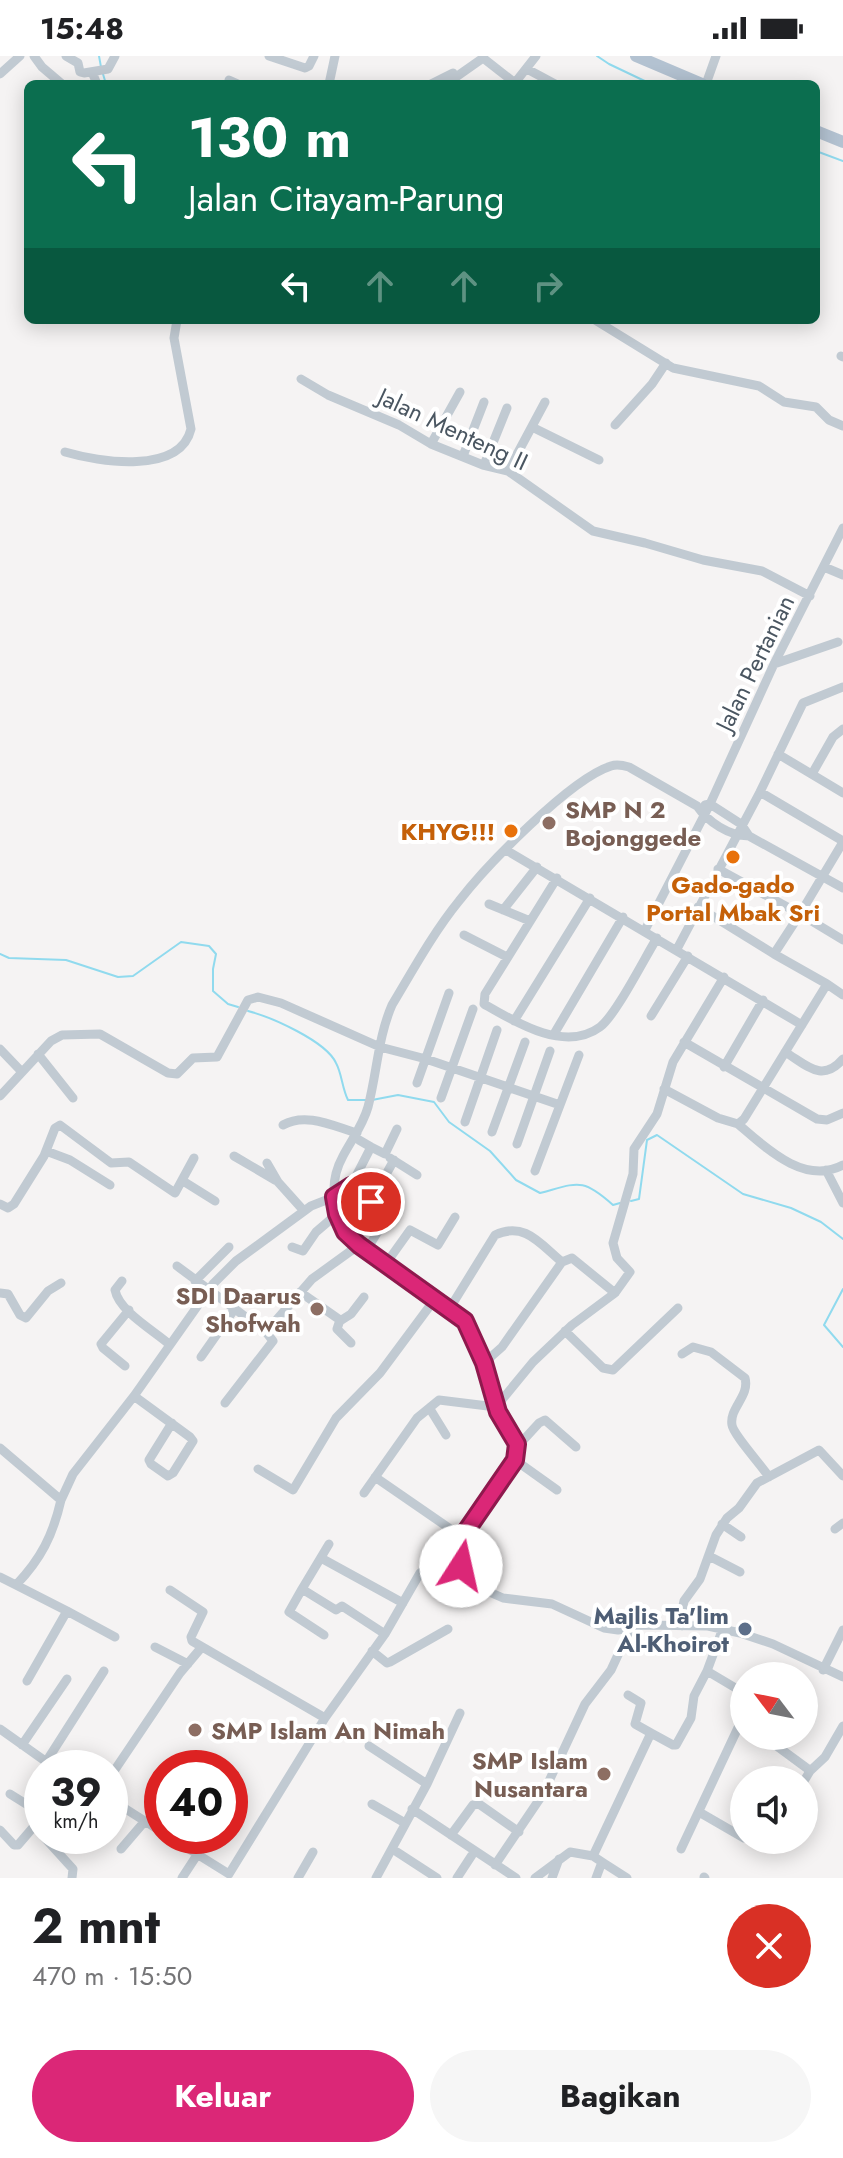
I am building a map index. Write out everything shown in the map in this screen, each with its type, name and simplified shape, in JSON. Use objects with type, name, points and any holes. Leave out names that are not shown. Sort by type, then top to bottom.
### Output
[{"type":"main road","points":[[636,56],[694,80]]},
{"type":"main road","points":[[820,133],[843,142]]},
{"type":"street","points":[[0,74],[20,56]]},
{"type":"street","points":[[34,56],[57,80]]},
{"type":"street","points":[[66,56],[78,63],[80,72],[77,80]]},
{"type":"street","points":[[80,72],[108,69],[115,56]]},
{"type":"street","points":[[269,56],[305,68],[314,56]]},
{"type":"street","points":[[330,80],[335,56]]},
{"type":"street","points":[[518,80],[536,56]]},
{"type":"street","points":[[706,80],[716,56]]},
{"type":"street","points":[[481,57],[510,80]]},
{"type":"street","points":[[438,80],[481,57]]},
{"type":"street","points":[[451,80],[481,57]]},
{"type":"street","points":[[527,69],[545,80]]},
{"type":"street","points":[[94,72],[96,80]]},
{"type":"street","points":[[65,452],[140,463],[171,455],[189,440],[191,429],[174,338],[176,324]]},
{"type":"street","points":[[602,324],[684,372],[759,386],[789,403],[809,404],[829,420],[843,426]]},
{"type":"street","points":[[615,425],[650,387],[666,363]]},
{"type":"street","name":"Jalan Menteng II","points":[[301,379],[328,395],[399,425],[431,444],[508,471],[593,531],[703,560],[762,571],[810,596]]},
{"type":"street","points":[[431,444],[460,392]]},
{"type":"street","points":[[463,456],[484,402]]},
{"type":"street","points":[[508,471],[545,402]]},
{"type":"street","points":[[484,465],[507,408]]},
{"type":"street","points":[[532,427],[599,460]]},
{"type":"street","name":"Jalan Pertanian","points":[[645,930],[710,804],[774,664],[843,528]]},
{"type":"street","points":[[824,567],[843,575]]},
{"type":"street","points":[[774,664],[840,640],[843,654]]},
{"type":"street","points":[[677,949],[803,703],[843,687]]},
{"type":"street","points":[[812,774],[833,737],[843,729]]},
{"type":"street","points":[[778,754],[843,793]]},
{"type":"street","points":[[517,1447],[496,1407],[484,1363],[465,1321],[362,1248],[345,1232],[337,1214],[334,1197],[336,1169],[358,1137],[392,1005],[458,902],[542,814],[582,782],[609,766],[629,767],[697,806],[704,816],[735,836],[749,836]]},
{"type":"street","points":[[760,792],[843,841],[774,954]]},
{"type":"street","points":[[697,806],[710,804],[741,824],[749,836],[843,888]]},
{"type":"street","points":[[506,850],[802,1025]]},
{"type":"street","points":[[503,910],[537,867]]},
{"type":"street","points":[[718,869],[843,940]]},
{"type":"street","points":[[557,878],[485,994],[484,1004],[514,1021],[554,1034],[577,1036],[599,1028],[610,1016],[657,938]]},
{"type":"street","points":[[514,1021],[590,898]]},
{"type":"street","points":[[489,904],[530,921]]},
{"type":"street","points":[[698,907],[843,995]]},
{"type":"street","points":[[554,1034],[623,917]]},
{"type":"street","points":[[464,935],[507,957]]},
{"type":"street","points":[[651,1016],[688,956]]},
{"type":"street","points":[[496,1407],[533,1362],[565,1331],[615,1293],[630,1272],[614,1251],[613,1243],[633,1174],[634,1149],[657,1114],[673,1062],[724,977]]},
{"type":"street","points":[[738,1124],[827,984]]},
{"type":"street","points":[[417,1083],[449,993]]},
{"type":"street","points":[[0,1096],[58,1035],[97,1033],[168,1073],[177,1074],[193,1058],[217,1057],[248,1000],[258,997],[281,1003],[380,1047],[426,1059],[560,1105]]},
{"type":"street","points":[[724,1067],[763,1000]]},
{"type":"street","points":[[441,1098],[473,1009]]},
{"type":"street","points":[[465,1122],[497,1030]]},
{"type":"street","points":[[492,1132],[525,1042]]},
{"type":"street","points":[[684,1042],[821,1120],[843,1113]]},
{"type":"street","points":[[0,1049],[21,1071]]},
{"type":"street","points":[[517,1144],[550,1051]]},
{"type":"street","points":[[785,1052],[820,1072],[831,1071],[843,1059]]},
{"type":"street","points":[[38,1054],[73,1098]]},
{"type":"street","points":[[535,1171],[579,1055]]},
{"type":"street","points":[[664,1089],[718,1118],[738,1124],[772,1154],[807,1170],[826,1170],[843,1165]]},
{"type":"street","points":[[283,1125],[303,1118],[358,1137],[417,1175]]},
{"type":"street","points":[[0,1204],[8,1208],[13,1206],[46,1151],[55,1128],[61,1125],[111,1163],[132,1163],[175,1193],[194,1158]]},
{"type":"street","points":[[351,1186],[369,1204],[397,1129]]},
{"type":"street","points":[[16,1585],[45,1550],[73,1474],[134,1396],[207,1291],[236,1261],[304,1211],[351,1186],[371,1147]]},
{"type":"street","points":[[46,1151],[70,1160],[110,1185]]},
{"type":"street","points":[[234,1156],[278,1182]]},
{"type":"street","points":[[267,1163],[278,1182],[304,1211]]},
{"type":"street","points":[[826,1170],[843,1203]]},
{"type":"street","points":[[183,1181],[215,1201]]},
{"type":"street","points":[[292,1247],[303,1251],[316,1232],[337,1214]]},
{"type":"street","points":[[385,1265],[410,1230],[438,1245],[455,1217]]},
{"type":"street","points":[[266,1332],[300,1292],[362,1248],[385,1220]]},
{"type":"street","points":[[450,1308],[495,1235],[507,1229],[518,1229],[562,1262]]},
{"type":"street","points":[[195,1281],[229,1247]]},
{"type":"street","points":[[484,1363],[502,1347],[562,1262],[572,1258],[615,1293]]},
{"type":"street","points":[[177,1266],[266,1332],[273,1341],[225,1403]]},
{"type":"street","points":[[122,1281],[115,1292],[129,1310],[169,1344]]},
{"type":"street","points":[[0,1293],[8,1294],[20,1315],[26,1318],[48,1291],[61,1283]]},
{"type":"street","points":[[300,1292],[340,1321]]},
{"type":"street","points":[[351,1343],[337,1329],[340,1321],[351,1314],[364,1297]]},
{"type":"street","points":[[258,1469],[293,1490],[336,1418],[380,1373],[435,1299]]},
{"type":"street","points":[[565,1331],[603,1368],[613,1370],[678,1308]]},
{"type":"street","points":[[125,1366],[101,1344],[129,1310]]},
{"type":"street","points":[[201,1357],[234,1310]]},
{"type":"street","points":[[682,1354],[690,1347],[711,1352],[745,1378],[747,1387],[732,1417],[732,1428],[769,1477]]},
{"type":"street","points":[[134,1396],[172,1423],[190,1437],[193,1443],[168,1476],[149,1460],[172,1423]]},
{"type":"street","points":[[364,1493],[417,1418],[442,1399],[496,1407]]},
{"type":"street","points":[[430,1409],[446,1435]]},
{"type":"street","points":[[576,1447],[545,1420],[517,1447],[515,1460],[462,1537],[461,1566],[464,1576],[480,1590],[503,1598],[552,1604],[604,1628],[630,1629],[642,1625],[723,1628],[773,1644],[843,1677]]},
{"type":"street","points":[[0,1448],[61,1500]]},
{"type":"street","points":[[682,1626],[684,1601],[700,1579],[716,1535],[757,1483],[819,1450],[843,1476]]},
{"type":"street","points":[[515,1460],[557,1490]]},
{"type":"street","points":[[375,1477],[462,1537]]},
{"type":"street","points":[[722,1524],[741,1537]]},
{"type":"street","points":[[324,1635],[289,1612],[329,1544]]},
{"type":"street","points":[[709,1556],[740,1572]]},
{"type":"street","points":[[321,1558],[403,1603]]},
{"type":"street","points":[[182,1878],[197,1855],[233,1876],[325,1718],[385,1634],[422,1570],[461,1566]]},
{"type":"street","points":[[0,1577],[115,1637]]},
{"type":"street","points":[[302,1589],[336,1610],[342,1606],[385,1634]]},
{"type":"street","points":[[170,1590],[203,1612],[190,1639],[325,1718]]},
{"type":"street","points":[[27,1681],[67,1611]]},
{"type":"street","points":[[628,1695],[641,1703],[635,1724],[676,1745],[691,1718],[694,1696],[723,1628]]},
{"type":"street","points":[[372,1651],[390,1662],[448,1629]]},
{"type":"street","points":[[495,1865],[543,1794],[585,1704],[611,1670],[630,1629]]},
{"type":"street","points":[[823,1670],[843,1630]]},
{"type":"street","points":[[155,1647],[188,1664]]},
{"type":"street","points":[[128,1751],[201,1648]]},
{"type":"street","points":[[59,1750],[104,1671]]},
{"type":"street","points":[[707,1671],[730,1685]]},
{"type":"street","points":[[22,1745],[67,1679]]},
{"type":"street","points":[[376,1878],[427,1784],[460,1713]]},
{"type":"street","points":[[815,1766],[825,1757],[843,1726]]},
{"type":"street","points":[[0,1729],[29,1750]]},
{"type":"street","points":[[596,1878],[598,1859],[651,1733]]},
{"type":"street","points":[[369,1746],[427,1784]]},
{"type":"street","points":[[681,1849],[730,1747]]},
{"type":"street","points":[[782,1750],[803,1766]]},
{"type":"street","points":[[10,1794],[24,1804]]},
{"type":"street","points":[[372,1804],[405,1823]]},
{"type":"street","points":[[451,1835],[473,1805],[479,1804],[519,1832]]},
{"type":"street","points":[[412,1809],[516,1878]]},
{"type":"street","points":[[699,1812],[730,1830]]},
{"type":"street","points":[[423,1816],[420,1820],[506,1878]]},
{"type":"street","points":[[128,1841],[144,1822]]},
{"type":"street","points":[[0,1830],[16,1845],[24,1837]]},
{"type":"street","points":[[298,1878],[313,1852]]},
{"type":"street","points":[[397,1852],[437,1878]]},
{"type":"street","points":[[535,1878],[570,1852],[598,1859],[627,1878]]},
{"type":"street","points":[[59,1854],[73,1869],[72,1878]]},
{"type":"street","points":[[457,1878],[472,1855]]},
{"type":"street","points":[[552,1876],[559,1859]]},
{"type":"waterway","points":[[99,56],[101,67]]},
{"type":"waterway","points":[[597,56],[643,80]]},
{"type":"waterway","points":[[103,74],[105,80]]},
{"type":"waterway","points":[[820,152],[843,161]]},
{"type":"waterway","points":[[0,954],[9,958],[66,960],[118,977],[133,976],[181,942],[209,946],[216,954],[213,991],[228,1004],[238,1007]]},
{"type":"waterway","points":[[248,1011],[283,1024],[321,1046],[336,1063],[348,1100],[366,1100]]},
{"type":"waterway","points":[[372,1100],[398,1095],[434,1102],[449,1122],[490,1151],[516,1180],[540,1193],[572,1185],[586,1186],[613,1205],[620,1203]]},
{"type":"waterway","points":[[631,1201],[639,1199],[647,1140],[657,1135],[743,1194],[791,1208],[821,1222],[843,1239]]},
{"type":"waterway","points":[[843,1289],[824,1325],[843,1347]]},
{"type":"place","name":"SMP N 2 Bojonggede","points":[[549,823]]},
{"type":"place","name":"KHYG!!!","points":[[511,831]]},
{"type":"place","name":"Gado-gado Portal Mbak Sri","points":[[733,857]]},
{"type":"place","name":"SDI Daarus Shofwah","points":[[317,1309]]},
{"type":"place","name":"Majlis Ta'lim Al-Khoirot","points":[[745,1629]]},
{"type":"place","name":"SMP Islam An Nimah","points":[[195,1730]]},
{"type":"place","name":"SMP Islam Nusantara","points":[[604,1774]]},
{"type":"route","points":[[371,1202],[351,1186],[334,1197],[345,1232],[366,1251],[465,1321],[484,1363],[498,1412],[517,1444],[515,1460],[462,1537],[459,1547],[461,1566]]}]
